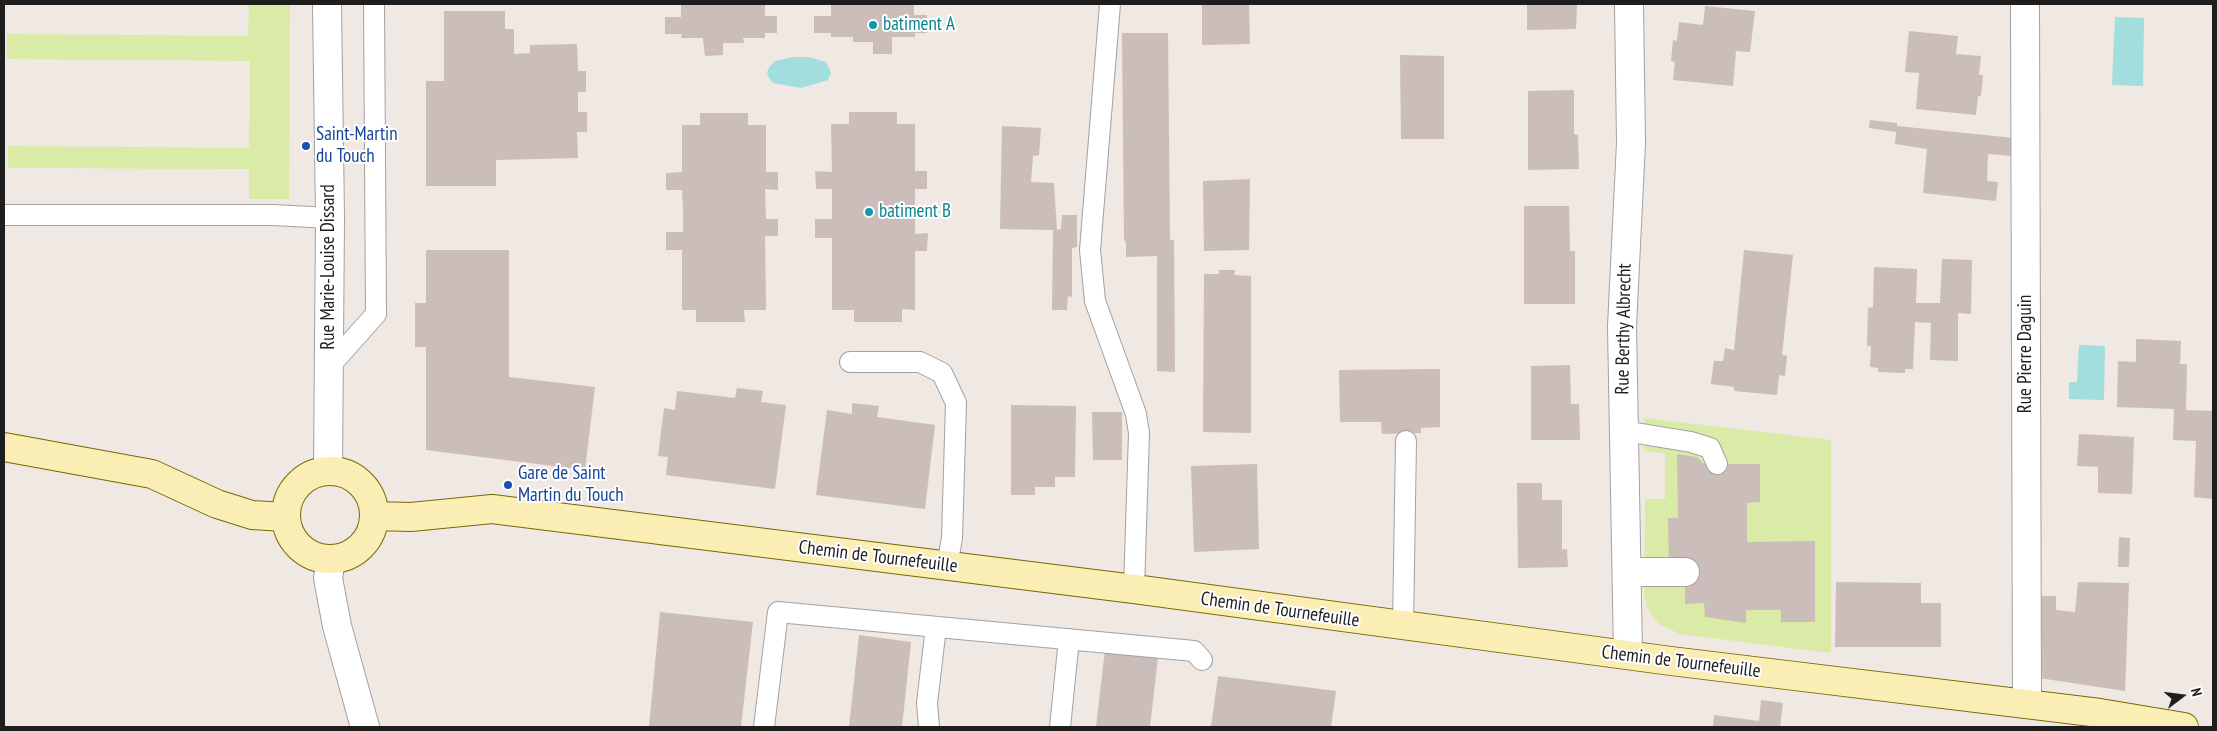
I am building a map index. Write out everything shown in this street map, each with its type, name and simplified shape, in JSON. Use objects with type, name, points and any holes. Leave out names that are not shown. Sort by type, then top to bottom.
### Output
[{"type":"street","name":"Rue Marie-Louise Dissard","points":[[327,4],[330,218],[328,470]]},
{"type":"street","name":"Rue Berthy Albrecht","points":[[1628,655],[1622,326],[1631,143],[1629,4]]},
{"type":"street","name":"Rue Pierre Daguin","points":[[2024,4],[2027,704]]},
{"type":"street","points":[[4,447],[152,474],[217,504],[252,515],[286,516]]},
{"type":"street","points":[[328,470],[346,473],[362,483],[371,498],[375,516],[371,533],[361,547],[347,556],[330,560],[314,556],[299,547],[289,533],[286,516],[288,499],[297,485],[311,474],[328,470]]},
{"type":"street","name":"Chemin de Tournefeuille","points":[[375,516],[411,517],[492,510],[1134,589],[1403,627],[2100,713],[2184,727]]},
{"type":"street","points":[[330,560],[328,578],[336,626],[365,727]]},
{"type":"street","points":[[1627,572],[1685,572]]},
{"type":"lane","points":[[328,368],[376,314],[374,4]]},
{"type":"lane","points":[[1110,4],[1090,250],[1095,301],[1136,414],[1139,433],[1134,589]]},
{"type":"lane","points":[[4,215],[273,215],[330,218]]},
{"type":"lane","points":[[850,362],[920,362],[942,373],[956,403],[952,538],[947,566]]},
{"type":"lane","points":[[1624,431],[1691,442],[1710,448],[1717,464]]},
{"type":"lane","points":[[1403,627],[1406,441]]},
{"type":"lane","points":[[764,727],[778,612],[1194,651],[1202,660]]},
{"type":"lane","points":[[929,727],[927,703],[936,627]]},
{"type":"lane","points":[[1060,727],[1069,639]]},
{"type":"green space","points":[[249,4],[290,4],[289,199],[249,199],[249,169],[8,168],[8,146],[249,148],[250,61],[7,59],[7,34],[248,36]]},
{"type":"green space","points":[[1644,418],[1831,440],[1831,653],[1680,634],[1661,625],[1653,618],[1647,608],[1644,595],[1645,499],[1665,499],[1665,453],[1644,451]]},
{"type":"water","points":[[2115,17],[2144,18],[2143,86],[2112,85]]},
{"type":"water","points":[[793,57],[808,57],[826,62],[831,73],[828,80],[801,88],[773,83],[767,72],[770,66],[775,61]]},
{"type":"water","points":[[2079,345],[2105,346],[2104,400],[2069,399],[2069,382],[2077,382]]},
{"type":"building","points":[[681,4],[765,4],[765,16],[777,16],[777,33],[765,33],[765,38],[743,38],[744,43],[723,43],[723,55],[705,56],[703,38],[681,38],[682,34],[665,34],[665,17],[681,17]]},
{"type":"building","name":"batiment A","points":[[831,4],[914,4],[914,15],[927,15],[927,33],[915,33],[915,37],[892,37],[892,54],[873,54],[873,42],[853,42],[853,37],[831,37],[831,33],[814,33],[814,16],[831,16]]},
{"type":"building","points":[[1202,4],[1249,4],[1250,44],[1202,45]]},
{"type":"building","points":[[1527,4],[1577,4],[1576,29],[1527,30]]},
{"type":"building","points":[[1705,6],[1755,11],[1750,52],[1736,51],[1733,86],[1673,80],[1675,62],[1671,61],[1673,40],[1677,41],[1679,22],[1703,25]]},
{"type":"building","points":[[444,11],[505,11],[505,29],[514,29],[514,54],[530,53],[530,45],[577,44],[578,71],[586,71],[586,92],[578,92],[578,112],[587,112],[587,132],[577,132],[578,158],[496,160],[496,186],[426,186],[426,81],[444,81]]},
{"type":"building","points":[[1909,31],[1958,36],[1956,54],[1981,56],[1979,75],[1983,75],[1981,96],[1978,96],[1976,115],[1916,109],[1919,73],[1905,72]]},
{"type":"building","points":[[1122,33],[1168,33],[1170,240],[1174,240],[1175,372],[1157,371],[1157,256],[1126,257],[1126,242],[1124,240]]},
{"type":"building","points":[[1400,55],[1444,56],[1444,139],[1401,139]]},
{"type":"building","points":[[1574,90],[1574,134],[1578,135],[1579,169],[1528,170],[1528,91]]},
{"type":"building","name":"batiment B","points":[[849,112],[897,112],[897,124],[915,124],[915,171],[927,171],[927,189],[915,189],[915,234],[928,233],[927,251],[915,251],[915,310],[902,309],[902,322],[854,322],[854,310],[832,310],[832,238],[815,238],[815,219],[832,219],[832,189],[816,189],[815,171],[832,172],[831,124],[849,124]]},
{"type":"building","points":[[700,113],[748,113],[748,125],[766,125],[766,172],[778,172],[778,190],[765,189],[766,219],[778,219],[778,236],[765,236],[766,310],[744,310],[745,322],[696,322],[696,310],[682,310],[682,250],[666,250],[666,232],[683,232],[683,207],[682,190],[666,190],[666,173],[682,172],[682,125],[700,125]]},
{"type":"building","points":[[1870,120],[1897,123],[1897,126],[2014,138],[2014,156],[1988,154],[1987,181],[1998,182],[1996,201],[1923,193],[1927,149],[1895,144],[1896,132],[1869,128]]},
{"type":"building","points":[[1002,126],[1041,128],[1039,155],[1033,156],[1031,182],[1054,183],[1057,230],[1061,229],[1062,215],[1077,215],[1077,247],[1072,248],[1072,297],[1068,296],[1067,310],[1052,310],[1053,230],[1000,229]]},
{"type":"building","points":[[1250,179],[1249,250],[1204,251],[1203,181]]},
{"type":"building","points":[[1524,206],[1569,206],[1570,251],[1575,251],[1575,304],[1524,304]]},
{"type":"building","points":[[426,250],[509,250],[509,377],[595,387],[585,470],[426,450],[426,347],[415,347],[415,303],[426,303]]},
{"type":"building","points":[[1744,250],[1793,255],[1782,355],[1787,356],[1785,376],[1779,375],[1777,395],[1734,391],[1734,387],[1711,384],[1714,361],[1723,361],[1725,348],[1734,350]]},
{"type":"building","points":[[1942,259],[1972,260],[1971,314],[1958,313],[1958,361],[1930,360],[1931,323],[1915,322],[1913,369],[1905,369],[1905,373],[1878,372],[1878,368],[1870,367],[1871,346],[1867,346],[1868,308],[1873,307],[1874,267],[1917,269],[1916,303],[1940,303]]},
{"type":"building","points":[[1219,270],[1235,270],[1234,275],[1251,276],[1251,433],[1203,432],[1204,274],[1219,274]]},
{"type":"building","points":[[2136,339],[2181,341],[2180,364],[2187,364],[2186,410],[2213,411],[2213,499],[2194,497],[2196,441],[2173,440],[2174,409],[2117,407],[2118,361],[2136,362]]},
{"type":"building","points":[[1570,365],[1571,404],[1579,404],[1580,440],[1531,440],[1531,366]]},
{"type":"building","points":[[1440,369],[1440,427],[1421,428],[1421,433],[1382,434],[1381,422],[1340,422],[1339,370]]},
{"type":"building","points":[[737,388],[763,391],[761,402],[786,405],[775,489],[666,475],[668,457],[658,456],[664,408],[675,410],[677,391],[735,398]]},
{"type":"building","points":[[852,403],[879,406],[877,417],[935,425],[925,509],[816,495],[827,410],[852,414]]},
{"type":"building","points":[[1011,405],[1076,406],[1075,477],[1055,477],[1055,487],[1035,487],[1035,495],[1011,495]]},
{"type":"building","points":[[1092,412],[1122,412],[1122,460],[1093,460]]},
{"type":"building","points":[[2079,434],[2134,437],[2132,494],[2098,493],[2098,467],[2077,466]]},
{"type":"building","points":[[1677,454],[1697,457],[1704,464],[1760,464],[1760,502],[1747,503],[1747,542],[1815,541],[1815,622],[1781,622],[1781,610],[1746,610],[1746,623],[1705,617],[1704,603],[1685,604],[1685,572],[1669,566],[1668,518],[1678,518]]},
{"type":"building","points":[[1257,464],[1259,549],[1194,552],[1191,466]]},
{"type":"building","points":[[1517,483],[1542,483],[1542,500],[1562,500],[1562,550],[1567,549],[1568,567],[1518,568]]},
{"type":"building","points":[[2119,537],[2130,538],[2129,567],[2118,567]]},
{"type":"building","points":[[1836,582],[1921,583],[1921,603],[1941,603],[1941,647],[1835,647]]},
{"type":"building","points":[[2078,582],[2129,583],[2125,691],[2039,678],[2037,596],[2056,596],[2056,610],[2075,612]]},
{"type":"building","points":[[660,612],[753,622],[741,727],[649,727]]},
{"type":"building","points":[[859,635],[911,642],[902,727],[849,727]]},
{"type":"building","points":[[1105,650],[1158,657],[1150,727],[1096,727]]},
{"type":"building","points":[[1218,676],[1336,691],[1331,727],[1211,727]]},
{"type":"building","points":[[1761,700],[1783,703],[1780,727],[1713,727],[1714,715],[1759,721]]},
{"type":"place","name":"batiment A","points":[[873,25]]},
{"type":"place","name":"Saint-Martin du Touch","points":[[306,146]]},
{"type":"place","name":"batiment B","points":[[869,212]]},
{"type":"place","name":"Gare de Saint Martin du Touch","points":[[508,485]]}]
